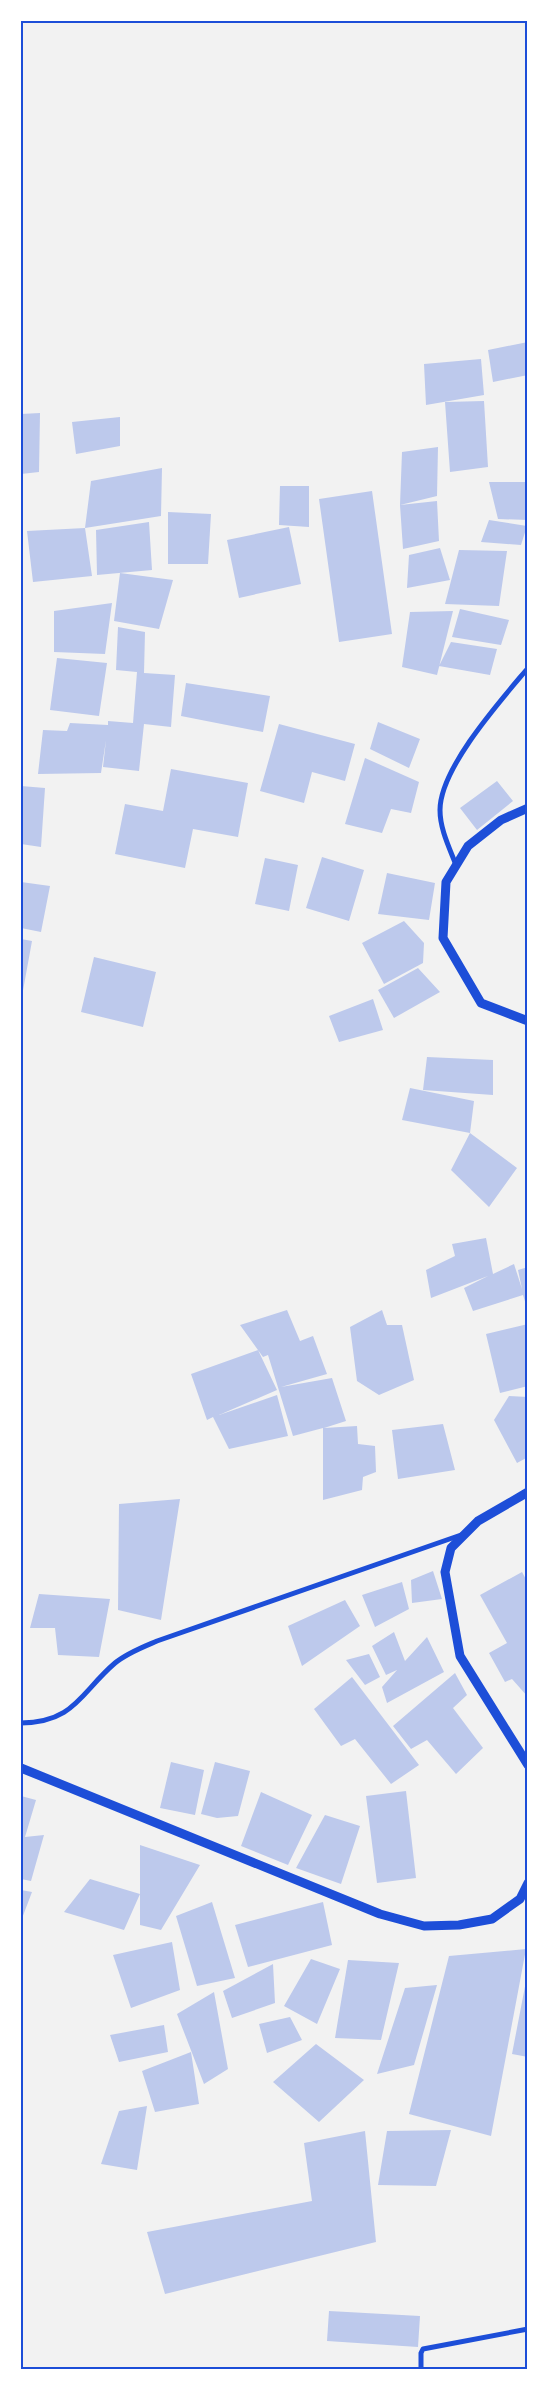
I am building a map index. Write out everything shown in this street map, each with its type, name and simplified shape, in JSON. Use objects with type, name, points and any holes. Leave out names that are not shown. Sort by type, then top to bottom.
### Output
[{"type":"street","points":[[456,865],[441,827],[439,809],[444,789],[472,739],[528,668]]},
{"type":"street","points":[[528,808],[501,820],[468,846],[446,882],[443,938],[481,1003],[528,1021]]},
{"type":"street","points":[[528,1492],[478,1521],[451,1548],[445,1572],[460,1656],[528,1765]]},
{"type":"street","points":[[21,1723],[37,1723],[59,1717],[76,1705],[116,1662],[157,1642],[466,1533]]},
{"type":"street","points":[[21,1768],[380,1914],[424,1926],[459,1925],[492,1919],[520,1899],[528,1884]]},
{"type":"street","points":[[421,2370],[421,2354],[423,2349],[528,2329]]},
{"type":"building","points":[[528,342],[528,375],[493,382],[488,350]]},
{"type":"building","points":[[481,359],[484,395],[426,405],[424,364]]},
{"type":"building","points":[[484,401],[488,467],[450,472],[445,402]]},
{"type":"building","points":[[40,413],[39,472],[21,474],[21,414]]},
{"type":"building","points":[[120,417],[120,446],[76,454],[72,422]]},
{"type":"building","points":[[438,447],[437,496],[400,505],[402,452]]},
{"type":"building","points":[[162,468],[161,516],[85,528],[91,481]]},
{"type":"building","points":[[489,482],[528,482],[528,520],[498,519]]},
{"type":"building","points":[[280,486],[309,486],[309,527],[279,525]]},
{"type":"building","points":[[372,491],[392,634],[339,642],[319,499]]},
{"type":"building","points":[[437,501],[439,541],[403,549],[400,505]]},
{"type":"building","points":[[168,512],[211,514],[208,564],[168,564]]},
{"type":"building","points":[[489,520],[527,526],[521,545],[481,542]]},
{"type":"building","points":[[149,522],[152,570],[97,575],[96,530]]},
{"type":"building","points":[[289,527],[301,584],[239,598],[227,540]]},
{"type":"building","points":[[85,528],[92,576],[33,582],[27,531]]},
{"type":"building","points":[[440,548],[450,580],[407,588],[409,555]]},
{"type":"building","points":[[459,550],[507,551],[499,606],[445,604]]},
{"type":"building","points":[[120,573],[173,580],[159,629],[114,621]]},
{"type":"building","points":[[112,603],[105,654],[54,652],[54,611]]},
{"type":"building","points":[[460,609],[509,620],[501,645],[452,637]]},
{"type":"building","points":[[453,611],[437,675],[402,667],[410,612]]},
{"type":"building","points":[[118,627],[145,632],[144,673],[175,675],[171,727],[144,724],[139,771],[103,767],[106,740],[101,773],[38,774],[43,730],[67,731],[70,723],[108,725],[108,721],[133,723],[137,672],[116,670]]},
{"type":"building","points":[[451,642],[497,649],[490,675],[439,666]]},
{"type":"building","points":[[57,658],[107,663],[99,716],[50,710]]},
{"type":"building","points":[[186,683],[270,696],[263,732],[181,716]]},
{"type":"building","points":[[378,722],[420,739],[409,768],[370,749]]},
{"type":"building","points":[[279,724],[355,744],[345,781],[312,772],[304,803],[260,791]]},
{"type":"building","points":[[365,758],[419,782],[411,813],[391,809],[382,833],[345,824]]},
{"type":"building","points":[[171,769],[248,783],[238,837],[193,829],[185,868],[115,854],[125,804],[163,811]]},
{"type":"building","points":[[497,781],[513,801],[477,830],[460,808]]},
{"type":"building","points":[[21,786],[45,788],[41,847],[21,844]]},
{"type":"building","points":[[322,857],[364,870],[349,921],[306,908]]},
{"type":"building","points":[[265,858],[298,865],[289,911],[255,904]]},
{"type":"building","points":[[387,873],[435,883],[429,920],[378,914]]},
{"type":"building","points":[[21,882],[50,886],[41,932],[21,928]]},
{"type":"building","points":[[404,921],[424,943],[423,963],[384,984],[362,943]]},
{"type":"building","points":[[21,939],[32,941],[22,996],[21,996]]},
{"type":"building","points":[[94,957],[156,972],[143,1027],[81,1012]]},
{"type":"building","points":[[418,968],[440,992],[394,1018],[378,990]]},
{"type":"building","points":[[373,999],[383,1030],[339,1042],[329,1016]]},
{"type":"building","points":[[427,1057],[493,1060],[493,1095],[423,1090]]},
{"type":"building","points":[[410,1088],[474,1101],[470,1133],[402,1120]]},
{"type":"building","points":[[470,1133],[517,1168],[489,1207],[451,1170]]},
{"type":"building","points":[[486,1238],[493,1274],[514,1264],[522,1289],[518,1270],[528,1267],[528,1311],[523,1295],[473,1311],[464,1288],[488,1276],[431,1298],[426,1270],[455,1256],[452,1244]]},
{"type":"building","points":[[287,1310],[300,1341],[313,1336],[327,1374],[281,1387],[332,1378],[346,1421],[324,1428],[357,1426],[358,1444],[375,1446],[376,1472],[363,1477],[362,1490],[323,1500],[323,1428],[293,1436],[268,1355],[263,1357],[240,1325]]},
{"type":"building","points":[[382,1310],[387,1325],[402,1325],[414,1380],[379,1395],[357,1381],[350,1327]]},
{"type":"building","points":[[528,1324],[528,1386],[500,1393],[486,1334]]},
{"type":"building","points":[[258,1350],[277,1390],[219,1415],[277,1395],[288,1436],[229,1449],[213,1417],[207,1420],[191,1374]]},
{"type":"building","points":[[509,1396],[528,1397],[528,1457],[517,1463],[494,1420]]},
{"type":"building","points":[[443,1424],[455,1470],[398,1479],[392,1430]]},
{"type":"building","points":[[180,1499],[161,1620],[118,1610],[119,1504]]},
{"type":"building","points":[[433,1571],[442,1599],[412,1603],[411,1580]]},
{"type":"building","points":[[522,1572],[528,1583],[528,1697],[512,1679],[505,1682],[489,1653],[507,1643],[480,1595]]},
{"type":"building","points":[[402,1582],[409,1609],[375,1627],[362,1595]]},
{"type":"building","points":[[39,1594],[110,1599],[99,1657],[58,1655],[55,1628],[30,1628]]},
{"type":"building","points":[[345,1600],[360,1626],[302,1666],[288,1626]]},
{"type":"building","points":[[394,1632],[405,1661],[427,1637],[444,1672],[387,1703],[382,1687],[397,1670],[386,1675],[372,1646]]},
{"type":"building","points":[[369,1654],[380,1677],[365,1685],[346,1660]]},
{"type":"building","points":[[455,1673],[467,1695],[453,1708],[483,1748],[456,1774],[427,1740],[411,1749],[393,1726]]},
{"type":"building","points":[[352,1677],[419,1765],[391,1784],[355,1739],[341,1746],[314,1709]]},
{"type":"building","points":[[171,1762],[204,1770],[195,1815],[160,1808]]},
{"type":"building","points":[[215,1762],[250,1771],[238,1816],[217,1818],[201,1814]]},
{"type":"building","points":[[406,1791],[416,1878],[377,1883],[366,1796]]},
{"type":"building","points":[[261,1792],[312,1815],[288,1865],[241,1846]]},
{"type":"building","points":[[21,1796],[36,1800],[25,1837],[44,1835],[31,1881],[21,1879]]},
{"type":"building","points":[[325,1815],[360,1826],[341,1884],[296,1868]]},
{"type":"building","points":[[140,1845],[200,1865],[161,1930],[140,1925]]},
{"type":"building","points":[[90,1879],[140,1894],[124,1930],[64,1912]]},
{"type":"building","points":[[21,1890],[32,1892],[21,1921]]},
{"type":"building","points":[[212,1902],[235,1978],[197,1986],[176,1916]]},
{"type":"building","points":[[323,1902],[332,1945],[248,1967],[235,1925]]},
{"type":"building","points":[[172,1942],[180,1990],[131,2008],[113,1955]]},
{"type":"building","points":[[526,1949],[491,2136],[409,2114],[449,1956]]},
{"type":"building","points":[[311,1959],[340,1969],[317,2024],[284,2006]]},
{"type":"building","points":[[348,1960],[399,1963],[381,2040],[335,2038]]},
{"type":"building","points":[[273,1964],[275,2003],[232,2018],[223,1991]]},
{"type":"building","points":[[528,1976],[528,2057],[512,2054]]},
{"type":"building","points":[[437,1985],[414,2065],[377,2074],[405,1988]]},
{"type":"building","points":[[214,1992],[228,2069],[204,2084],[177,2014]]},
{"type":"building","points":[[290,2017],[302,2040],[267,2053],[259,2024]]},
{"type":"building","points":[[164,2025],[168,2052],[119,2062],[110,2035]]},
{"type":"building","points":[[316,2044],[364,2080],[319,2122],[273,2082]]},
{"type":"building","points":[[191,2052],[199,2104],[155,2112],[142,2071]]},
{"type":"building","points":[[147,2106],[137,2170],[101,2164],[119,2111]]},
{"type":"building","points":[[451,2130],[436,2186],[378,2185],[387,2131]]},
{"type":"building","points":[[365,2131],[376,2242],[165,2294],[147,2232],[312,2201],[304,2143]]},
{"type":"building","points":[[329,2311],[420,2316],[418,2347],[327,2341]]}]
